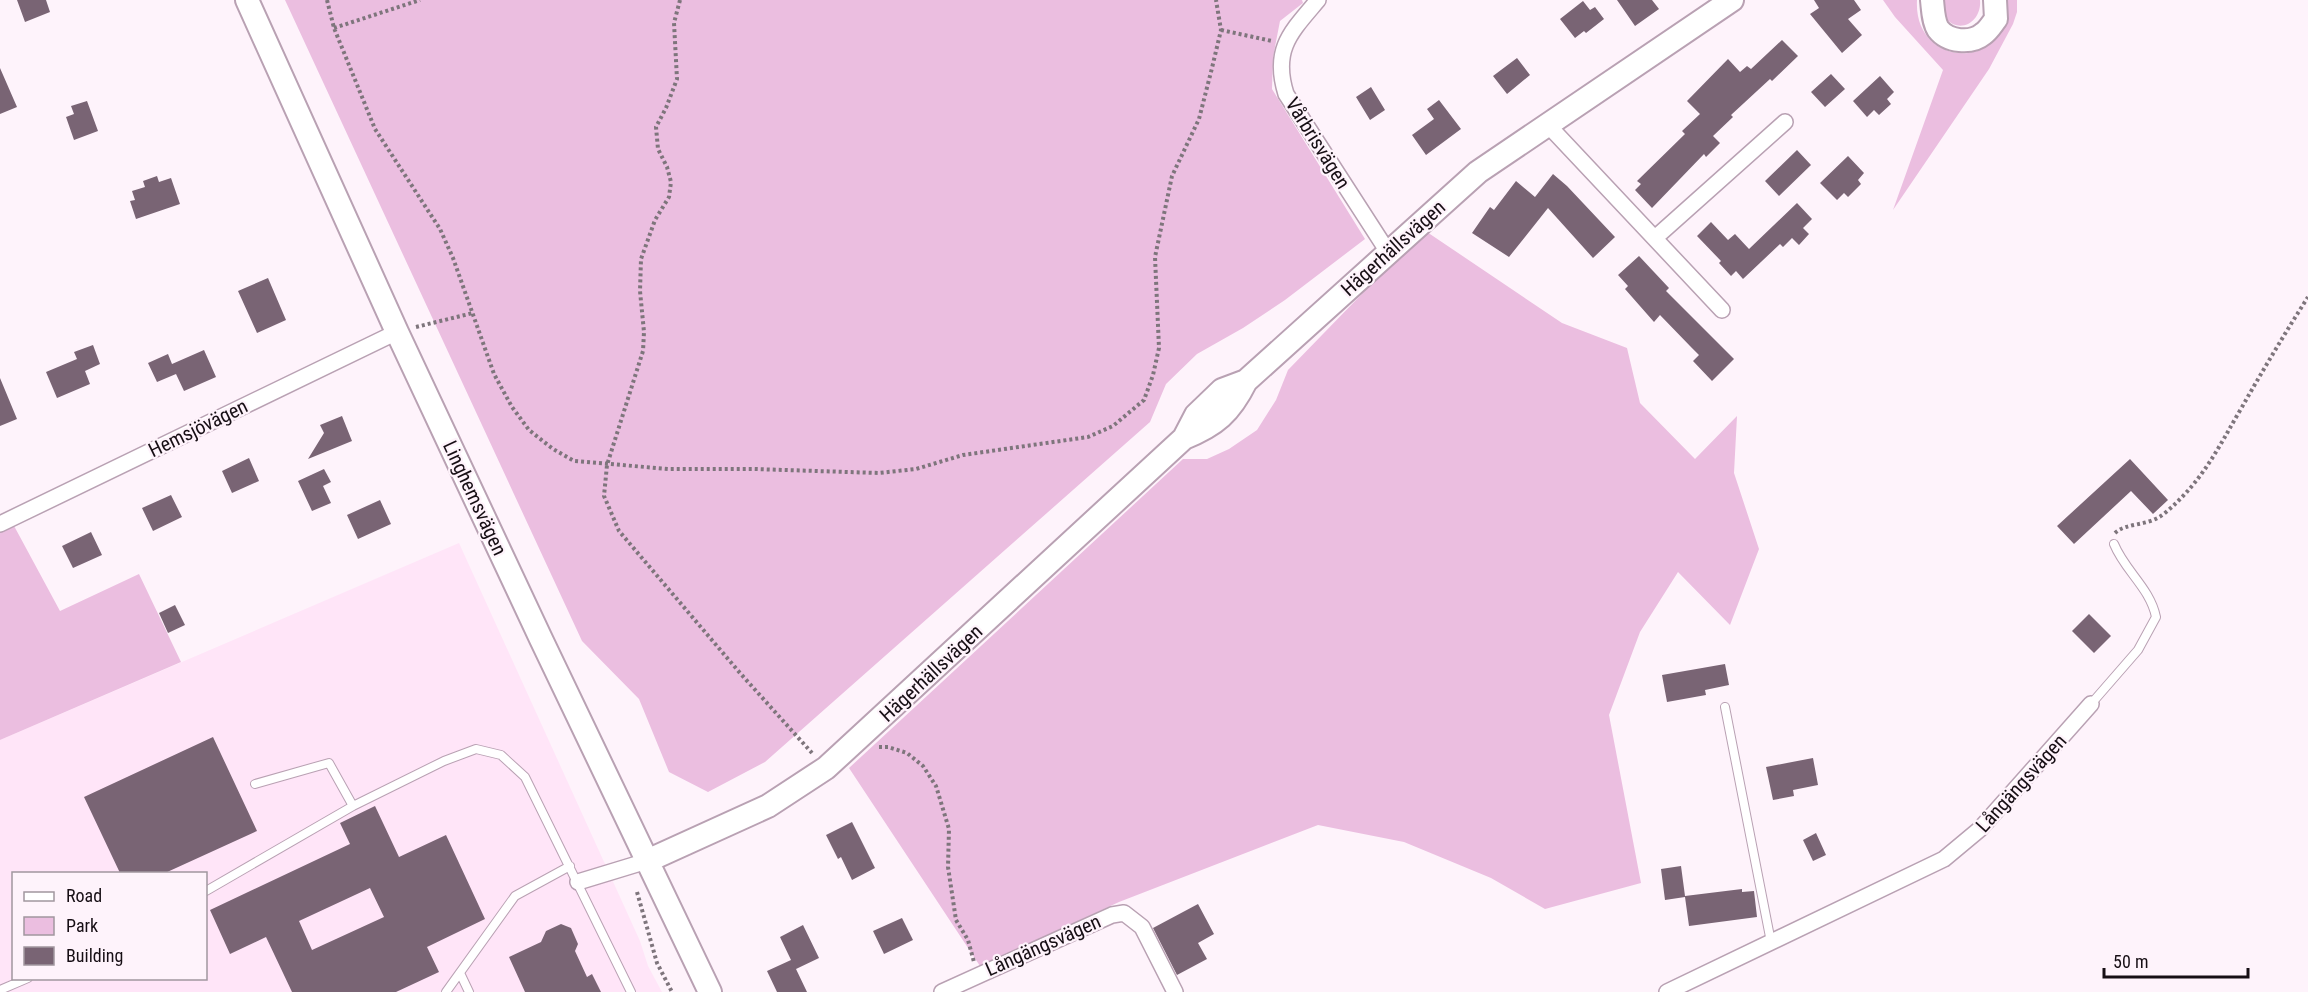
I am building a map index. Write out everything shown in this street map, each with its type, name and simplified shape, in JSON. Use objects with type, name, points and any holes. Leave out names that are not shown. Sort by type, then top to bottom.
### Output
[{"type":"street","name":"Linghemsvägen","points":[[247,0],[397,332],[710,992]]},
{"type":"street","points":[[1284,45],[1295,27],[1318,0]]},
{"type":"street","name":"Hägerhällsvägen","points":[[647,861],[768,806],[826,768],[1184,438],[1196,415],[1222,390],[1246,381],[1478,172],[1732,0]]},
{"type":"street","points":[[1932,0],[1933,14],[1938,29],[1950,38],[1967,41],[1983,34],[1996,19],[1995,0]]},
{"type":"street","name":"Vårbrisvägen","points":[[1284,45],[1280,65],[1286,94],[1388,252]]},
{"type":"street","points":[[1655,238],[1785,122]]},
{"type":"street","points":[[1547,124],[1722,310]]},
{"type":"street","name":"Hemsjövägen","points":[[0,524],[397,332]]},
{"type":"street","name":"Långängsvägen","points":[[1667,992],[1927,869],[1953,852],[1980,829],[2091,704]]},
{"type":"street","points":[[578,882],[647,861]]},
{"type":"street","name":"Långängsvägen","points":[[942,992],[1112,915],[1124,913],[1142,927],[1175,992]]},
{"type":"lane","name":"Långängsvägen","points":[[2091,704],[2138,650],[2156,617],[2149,597],[2119,556],[2114,544]]},
{"type":"lane","points":[[1725,707],[1772,942]]},
{"type":"lane","points":[[207,890],[353,806],[444,761],[476,749],[501,755],[525,777],[631,992]]},
{"type":"lane","points":[[255,783],[328,763],[353,806]]},
{"type":"lane","points":[[446,992],[514,896],[570,866]]},
{"type":"lane","points":[[460,973],[469,992]]},
{"type":"lane","points":[[0,990],[23,980]]},
{"type":"path","points":[[327,0],[334,28],[375,129],[440,229],[494,374],[512,407],[529,430],[553,449],[574,461],[669,469],[879,473],[916,469],[963,455],[1088,437],[1113,426],[1143,400],[1153,375],[1158,348],[1155,257],[1172,176],[1199,119],[1221,30],[1216,0]]},
{"type":"path","points":[[334,28],[420,0]]},
{"type":"path","points":[[680,0],[674,24],[677,79],[656,127],[658,149],[667,167],[670,182],[669,197],[655,220],[641,259],[640,291],[644,351],[607,465],[604,496],[619,531],[740,673],[826,768]]},
{"type":"path","points":[[1221,30],[1284,45]]},
{"type":"path","points":[[2114,544],[2112,538],[2116,531],[2146,524],[2164,514],[2196,483],[2213,460],[2308,297]]},
{"type":"path","points":[[397,332],[473,314]]},
{"type":"path","points":[[852,746],[888,747],[907,753],[923,766],[936,786],[949,830],[948,867],[956,920],[968,939],[980,974]]},
{"type":"shaded area","points":[[459,543],[640,941],[648,966],[662,992],[0,992],[0,740]]},
{"type":"green space","points":[[285,0],[1302,0],[1303,3],[1280,21],[1273,57],[1272,89],[1365,239],[1285,300],[1243,328],[1197,354],[1166,384],[1150,422],[765,762],[708,792],[669,772],[639,699],[582,641]]},
{"type":"green space","points":[[1883,0],[1917,0],[1920,23],[1930,40],[1945,50],[1962,53],[1979,50],[1994,40],[2004,24],[2006,0],[2017,0],[2017,12],[2013,24],[1989,69],[1893,210],[1943,70],[1895,17]]},
{"type":"green space","points":[[1940,0],[1980,0],[1980,7],[1978,14],[1970,23],[1958,26],[1946,19]]},
{"type":"green space","points":[[1424,230],[1562,323],[1627,348],[1640,403],[1695,459],[1737,416],[1734,473],[1759,549],[1730,625],[1678,572],[1640,632],[1609,715],[1641,883],[1545,909],[1491,878],[1404,842],[1318,825],[1119,902],[980,966],[849,768],[1183,459],[1207,459],[1229,449],[1257,430],[1276,400],[1288,370]]},
{"type":"green space","points":[[13,524],[60,611],[139,574],[181,662],[0,740],[0,531]]},
{"type":"building","points":[[17,0],[46,0],[50,12],[25,22]]},
{"type":"building","points":[[1617,0],[1652,0],[1659,9],[1635,26]]},
{"type":"building","points":[[1814,0],[1854,0],[1861,10],[1848,19],[1862,35],[1842,53],[1810,14],[1819,8]]},
{"type":"building","points":[[1583,1],[1590,10],[1595,7],[1604,19],[1586,33],[1584,31],[1575,38],[1560,19]]},
{"type":"building","points":[[1782,40],[1798,56],[1731,115],[1733,117],[1713,136],[1720,143],[1706,157],[1704,154],[1652,208],[1635,190],[1641,184],[1637,181],[1685,134],[1682,131],[1700,114],[1687,101],[1728,59],[1740,72],[1747,66],[1751,69]]},
{"type":"building","points":[[1517,58],[1530,75],[1507,94],[1493,76]]},
{"type":"building","points":[[0,68],[17,107],[0,114]]},
{"type":"building","points":[[1831,74],[1845,89],[1825,107],[1811,92]]},
{"type":"building","points":[[1880,76],[1894,92],[1887,99],[1891,104],[1879,115],[1874,110],[1867,117],[1853,101]]},
{"type":"building","points":[[1371,87],[1385,110],[1370,120],[1356,97]]},
{"type":"building","points":[[1439,100],[1461,129],[1426,155],[1412,135],[1434,119],[1427,109]]},
{"type":"building","points":[[87,101],[98,131],[74,140],[66,117],[74,114],[71,106]]},
{"type":"building","points":[[1797,150],[1811,165],[1779,196],[1765,181]]},
{"type":"building","points":[[1848,156],[1864,173],[1858,180],[1861,184],[1848,197],[1844,193],[1837,200],[1820,183]]},
{"type":"building","points":[[1553,174],[1615,237],[1593,258],[1548,208],[1509,257],[1472,233],[1490,207],[1494,210],[1516,181],[1535,197]]},
{"type":"building","points":[[157,176],[159,182],[171,178],[180,204],[136,219],[130,201],[135,200],[132,191],[145,187],[143,181]]},
{"type":"building","points":[[1797,203],[1812,219],[1803,228],[1809,234],[1799,245],[1792,238],[1783,247],[1780,244],[1743,279],[1736,271],[1731,276],[1719,263],[1721,261],[1697,236],[1711,222],[1728,240],[1735,234],[1749,249]]},
{"type":"building","points":[[1639,256],[1669,288],[1666,291],[1734,359],[1712,381],[1693,361],[1699,355],[1660,315],[1654,322],[1625,289],[1628,286],[1618,275]]},
{"type":"building","points":[[268,278],[286,320],[257,333],[238,291]]},
{"type":"building","points":[[93,345],[100,364],[85,371],[90,384],[57,398],[46,372],[77,359],[74,352]]},
{"type":"building","points":[[204,350],[216,377],[184,391],[176,374],[157,382],[148,363],[168,354],[172,364]]},
{"type":"building","points":[[0,378],[17,419],[0,426]]},
{"type":"building","points":[[342,416],[352,441],[308,459],[324,433],[320,425]]},
{"type":"building","points":[[249,458],[259,481],[232,493],[222,471]]},
{"type":"building","points":[[2130,459],[2168,500],[2153,514],[2131,491],[2074,544],[2057,526]]},
{"type":"building","points":[[324,469],[331,482],[323,486],[331,503],[312,511],[298,481]]},
{"type":"building","points":[[171,495],[182,517],[153,531],[142,508]]},
{"type":"building","points":[[380,500],[391,524],[358,539],[347,515]]},
{"type":"building","points":[[91,532],[102,555],[73,568],[62,546]]},
{"type":"building","points":[[175,605],[185,625],[168,633],[159,613]]},
{"type":"building","points":[[2089,614],[2111,636],[2094,653],[2072,631]]},
{"type":"building","points":[[1725,664],[1729,685],[1705,690],[1706,695],[1667,702],[1662,675]]},
{"type":"building","points":[[213,737],[257,831],[167,872],[120,872],[84,797]]},
{"type":"building","points":[[1813,758],[1818,785],[1793,790],[1794,796],[1773,800],[1766,767]]},
{"type":"building","points":[[375,806],[399,857],[446,835],[485,919],[427,947],[439,972],[396,992],[292,992],[266,937],[230,954],[210,910],[350,844],[340,823]],"holes":[[[370,888],[384,917],[312,950],[299,921]]]},
{"type":"building","points":[[852,822],[875,868],[852,880],[841,857],[838,859],[826,835]]},
{"type":"building","points":[[1816,833],[1826,855],[1813,861],[1803,840]]},
{"type":"building","points":[[1681,866],[1685,896],[1742,889],[1742,892],[1754,891],[1757,917],[1689,926],[1685,897],[1665,900],[1661,869]]},
{"type":"building","points":[[1198,904],[1214,934],[1198,943],[1207,959],[1177,975],[1153,928]]},
{"type":"building","points":[[902,918],[913,940],[884,954],[873,931]]},
{"type":"building","points":[[561,924],[571,928],[578,944],[575,951],[587,977],[592,974],[601,992],[525,992],[509,957],[541,942],[546,931]]},
{"type":"building","points":[[803,925],[819,958],[796,969],[807,992],[777,992],[767,971],[791,960],[780,937]]}]
